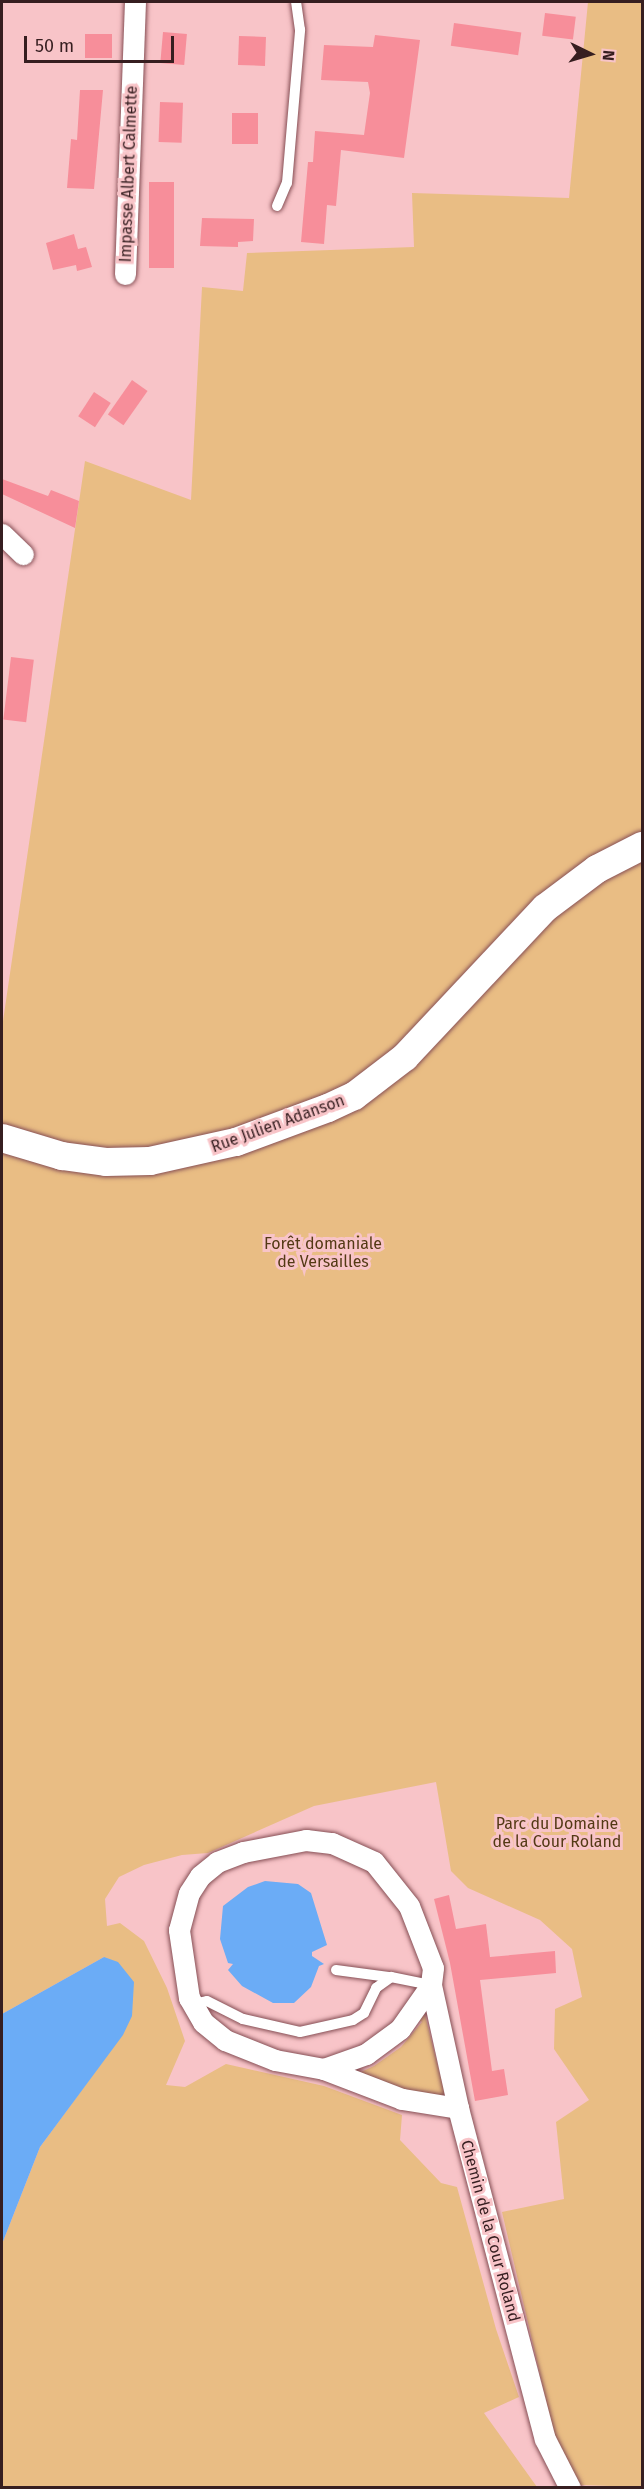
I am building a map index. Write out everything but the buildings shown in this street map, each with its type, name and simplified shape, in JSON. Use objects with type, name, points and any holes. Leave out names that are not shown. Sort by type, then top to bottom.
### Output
[{"type":"main road","name":"Rue Julien Adanson","points":[[2,1138],[62,1156],[106,1162],[150,1161],[236,1142],[328,1108],[354,1096],[405,1057],[545,908],[597,869],[642,846]]},
{"type":"street","name":"Impasse Albert Calmette","points":[[125,274],[135,2]]},
{"type":"street","points":[[2,534],[23,554]]},
{"type":"street","name":"Chemin de la Cour Roland","points":[[192,2004],[182,1967],[179,1930],[189,1893],[217,1862],[286,1842],[332,1843],[374,1862],[409,1906],[432,1977],[458,2108],[545,2439],[570,2487]]},
{"type":"street","points":[[324,2069],[366,2054],[400,2029],[432,1977]]},
{"type":"street","points":[[192,2004],[203,2022],[225,2040],[275,2060],[324,2069],[402,2099],[458,2108]]},
{"type":"lane","points":[[277,206],[288,183],[300,30],[296,2]]},
{"type":"lane","points":[[336,1970],[390,1977],[432,1977]]},
{"type":"lane","points":[[192,2004],[207,2001],[230,2014],[275,2029],[312,2031],[343,2024],[364,2013],[376,1988],[390,1977]]},
{"type":"green space","name":"Forêt domaniale de Versailles","points":[[588,2],[642,2],[642,2487],[579,2485],[554,2434],[502,2212],[564,2199],[556,2122],[589,2100],[554,2049],[555,2009],[582,1997],[572,1949],[540,1920],[468,1888],[451,1871],[436,1782],[314,1806],[208,1853],[182,1855],[144,1865],[119,1877],[105,1899],[107,1926],[120,1923],[144,1941],[167,1988],[185,2041],[166,2085],[185,2087],[226,2064],[324,2086],[402,2115],[400,2140],[441,2183],[457,2187],[496,2329],[519,2397],[484,2413],[537,2487],[2,2487],[2,2244],[40,2147],[106,2057],[104,1957],[2,2014],[2,1028],[85,461],[191,500],[202,287],[243,291],[247,253],[414,247],[412,193],[569,198]]},
{"type":"green space","points":[[425,2015],[445,2095],[412,2095],[357,2074],[356,2069],[361,2072],[374,2066],[401,2047],[422,2022],[417,2018]]},
{"type":"water","points":[[265,1881],[298,1884],[311,1893],[327,1945],[312,1952],[312,1956],[324,1964],[319,1966],[311,1987],[294,2003],[273,2003],[242,1986],[228,1970],[233,1964],[228,1963],[220,1939],[223,1906],[248,1887]]},
{"type":"water","points":[[104,1957],[118,1962],[134,1982],[132,2016],[123,2035],[40,2147],[2,2244],[2,2014]]},
{"type":"park label","name":"Parc du Domaine de la Cour Roland","points":[[557,1833]]}]
